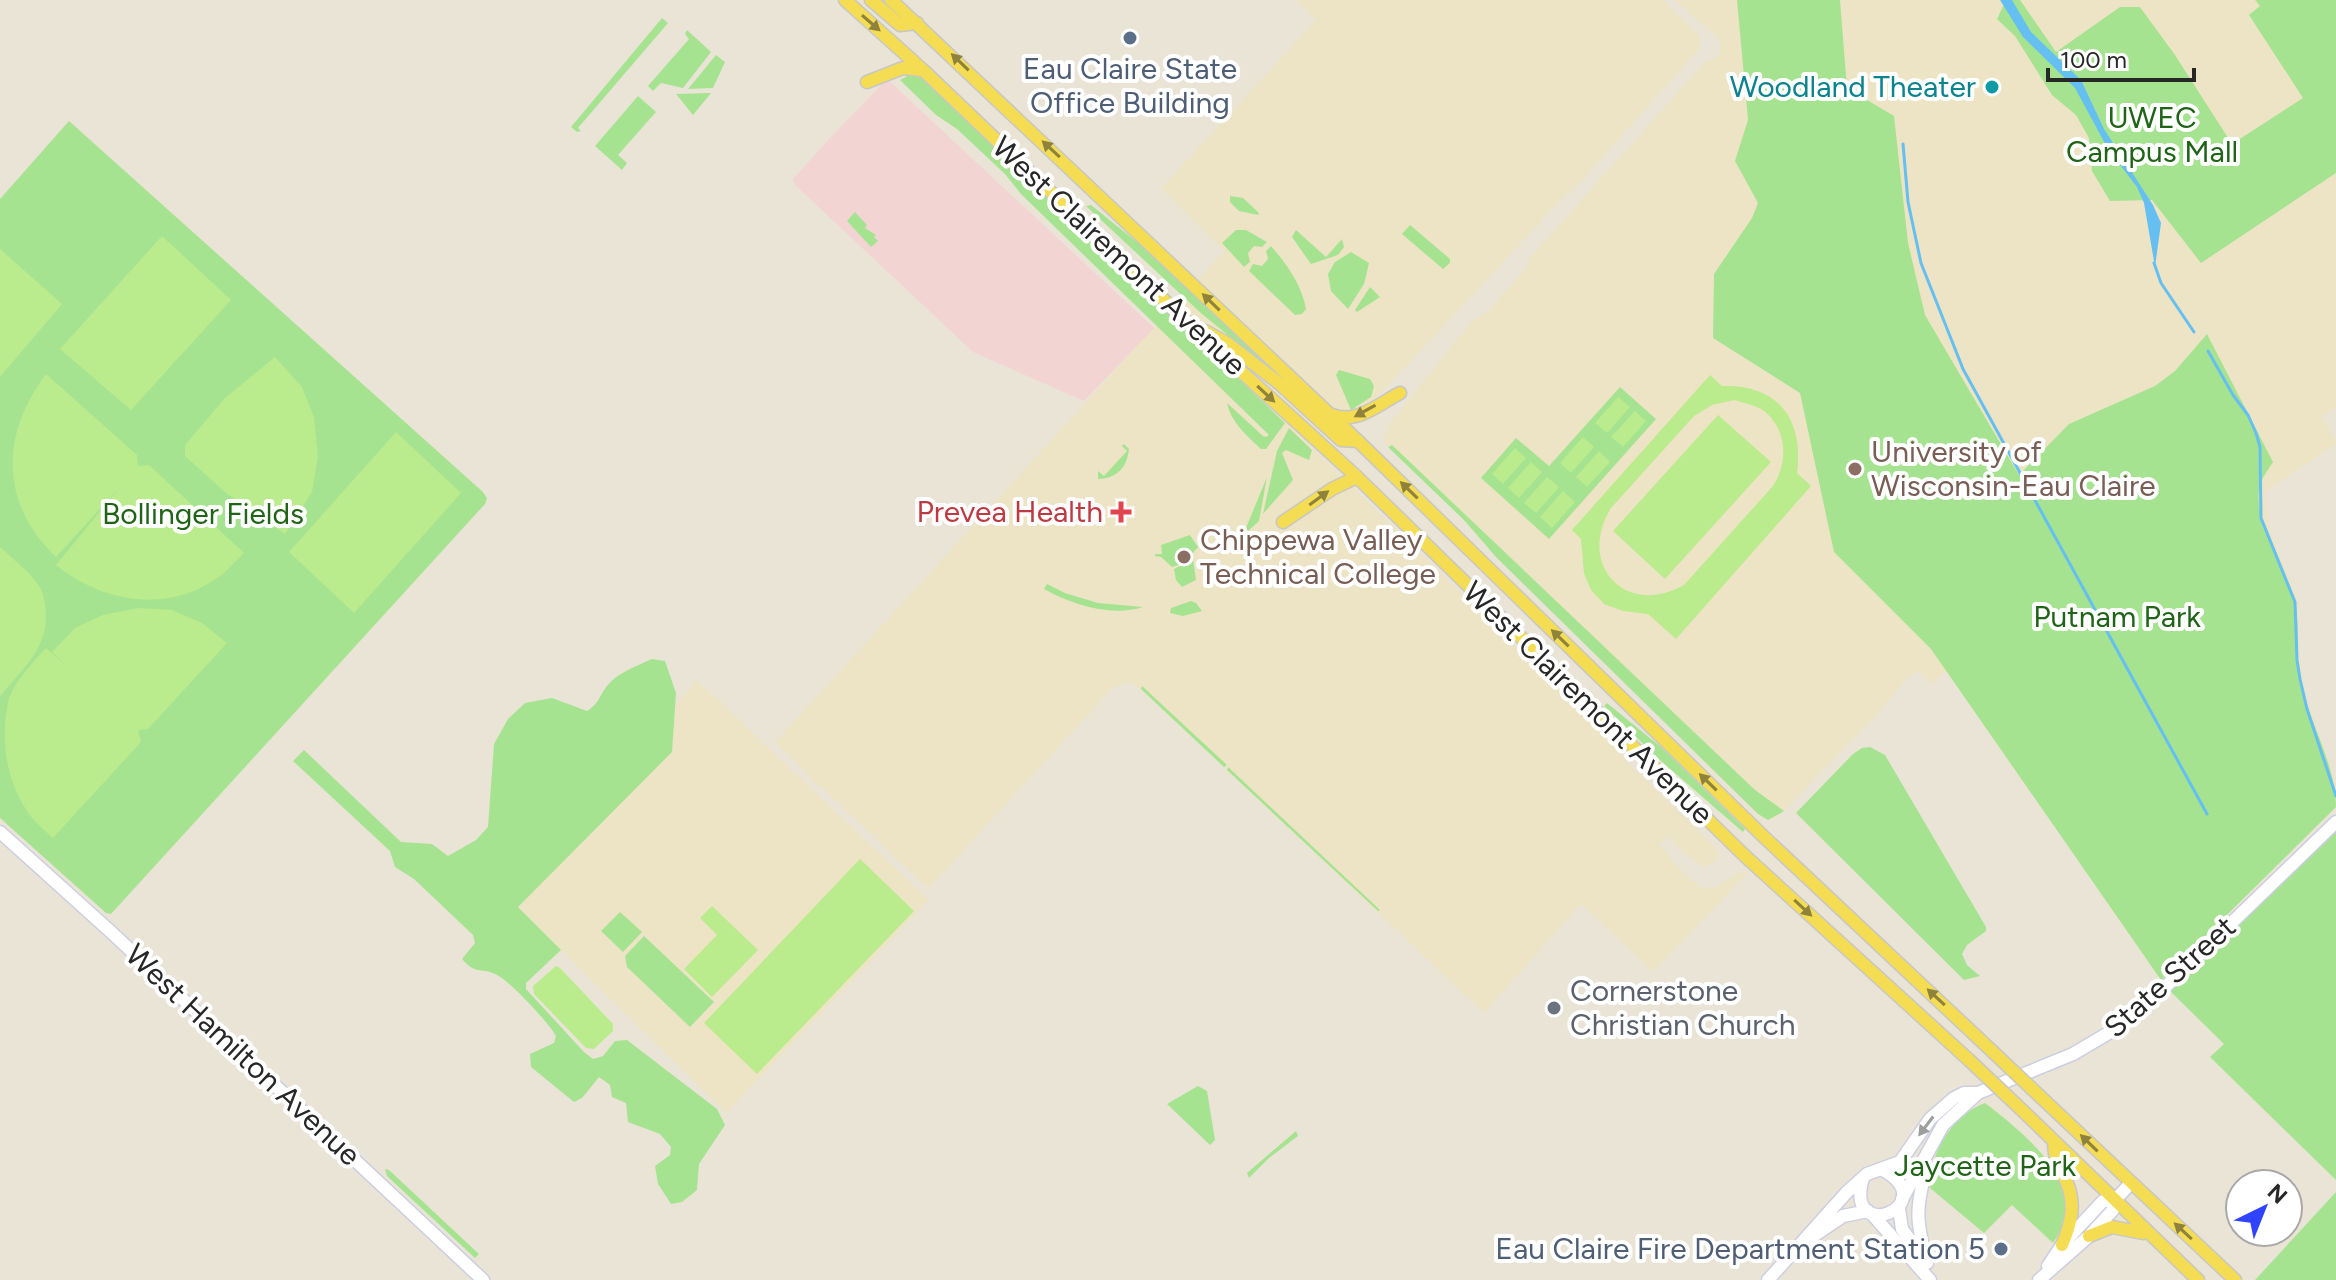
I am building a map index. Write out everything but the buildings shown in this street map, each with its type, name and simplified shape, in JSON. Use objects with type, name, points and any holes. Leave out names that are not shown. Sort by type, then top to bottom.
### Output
[{"type":"main road","name":"West Clairemont Avenue","points":[[845,0],[924,71],[1188,323],[1357,477],[1745,856],[1969,1060],[2198,1280]]},
{"type":"main road","points":[[871,0],[900,25],[917,23]]},
{"type":"main road","name":"West Clairemont Avenue","points":[[891,0],[1329,413],[1764,837],[2235,1280]]},
{"type":"main road","points":[[867,82],[903,68],[924,71]]},
{"type":"main road","points":[[1188,323],[1237,350],[1280,384],[1341,440],[1358,441]]},
{"type":"main road","points":[[1329,413],[1341,419],[1354,418],[1400,393]]},
{"type":"main road","points":[[1283,522],[1332,489],[1357,477]]},
{"type":"main road","name":"State Street","points":[[1901,1204],[1950,1117],[1978,1093],[2073,1054],[2117,1028],[2158,994],[2336,822]]},
{"type":"main road","name":"West Hamilton Avenue","points":[[0,832],[483,1280]]},
{"type":"main road","name":"State Street","points":[[1883,1170],[1906,1157],[1930,1119],[1946,1104],[1964,1093],[1978,1093]]},
{"type":"main road","points":[[2054,1141],[2054,1158],[2068,1184],[2073,1205],[2062,1245]]},
{"type":"main road","points":[[1927,1263],[1916,1218],[1918,1199],[1934,1144]]},
{"type":"main road","points":[[1768,1280],[1802,1243],[1812,1227],[1863,1178],[1872,1171],[1883,1170],[1895,1180],[1901,1204],[1902,1229],[1937,1280]]},
{"type":"main road","points":[[1863,1178],[1860,1193],[1870,1212],[1930,1280]]},
{"type":"main road","points":[[2038,1280],[2089,1236],[2113,1210],[2114,1201],[2131,1183]]},
{"type":"main road","points":[[2038,1280],[2062,1245],[2103,1201],[2114,1201]]},
{"type":"main road","points":[[1802,1243],[1843,1216],[1870,1212],[1886,1216],[1901,1204]]},
{"type":"main road","points":[[2089,1236],[2112,1227],[2131,1228],[2150,1235]]},
{"type":"shaded area","name":"Chippewa Valley Technical College","points":[[1295,0],[1663,0],[1699,35],[1700,48],[1578,185],[1405,368],[1374,400],[1359,411],[1342,413],[1309,445],[1595,723],[1629,764],[1714,846],[1719,855],[1717,860],[1704,868],[1667,836],[1660,845],[1685,875],[1703,888],[1715,888],[1735,874],[1750,871],[1653,972],[1581,904],[1484,1013],[1141,689],[1130,683],[1110,691],[930,887],[926,887],[825,790],[813,783],[775,742],[1224,251],[1161,188],[1316,20]]},
{"type":"shaded area","name":"University of Wisconsin-Eau Claire","points":[[1675,0],[2336,0],[2336,407],[2322,417],[2336,444],[2265,492],[2270,531],[2299,601],[2299,649],[2305,691],[2336,785],[2336,807],[2161,980],[1946,671],[1932,684],[1918,672],[1909,676],[1875,717],[1780,815],[1774,819],[1764,818],[1496,557],[1464,520],[1383,441],[1389,424],[1471,322],[1490,309],[1524,270],[1532,255],[1705,62],[1719,54],[1719,39]]},
{"type":"shaded area","points":[[887,79],[1154,328],[1084,401],[973,352],[794,184],[793,179]]},
{"type":"shaded area","points":[[697,680],[929,900],[726,1113],[517,907],[671,753],[674,707]]},
{"type":"green space","name":"Putnam Park","points":[[1737,0],[1840,0],[1847,88],[1894,116],[1908,243],[1925,315],[2019,475],[2069,424],[2155,386],[2175,371],[2207,334],[2273,462],[2260,486],[2261,517],[2294,599],[2300,678],[2332,774],[2336,807],[2161,980],[1931,649],[1834,552],[1800,393],[1713,338],[1714,274],[1752,218],[1758,203],[1735,161],[1748,120]]},
{"type":"green space","name":"UWEC Campus Mall","points":[[2006,0],[2020,0],[2056,52],[2120,7],[2140,7],[2232,144],[2303,98],[2249,15],[2260,6],[2255,0],[2336,0],[2336,173],[2201,263],[2152,200],[2110,201],[2092,171],[2089,138],[2076,115],[2052,95],[2015,36],[1997,19]]},
{"type":"green space","points":[[662,18],[668,23],[578,128],[581,131],[577,132],[571,127]]},
{"type":"green space","points":[[687,30],[711,52],[683,88],[661,83],[653,91],[648,86],[689,39],[685,34]]},
{"type":"green space","points":[[716,55],[725,62],[713,88],[688,89]]},
{"type":"green space","points":[[913,73],[927,81],[1285,423],[1266,449],[1261,449],[1240,428],[1227,403],[1263,436],[1269,435],[1021,194],[1005,174],[900,80]]},
{"type":"green space","points":[[711,93],[693,115],[676,94]]},
{"type":"green space","points":[[638,96],[656,112],[618,155],[627,163],[622,170],[595,146]]},
{"type":"green space","name":"Bollinger Fields","points":[[69,121],[487,498],[485,504],[111,914],[106,913],[0,818],[0,199]]},
{"type":"green space","points":[[1230,196],[1243,198],[1258,215],[1239,211],[1230,202]]},
{"type":"green space","points":[[1091,205],[1164,264],[1282,375],[1281,378],[1202,314],[1086,206]]},
{"type":"green space","points":[[855,212],[867,225],[865,228],[876,235],[874,237],[878,241],[871,247],[847,221]]},
{"type":"green space","points":[[1410,225],[1450,259],[1450,263],[1443,269],[1402,234]]},
{"type":"green space","points":[[1236,230],[1246,230],[1267,242],[1262,247],[1254,246],[1248,253],[1250,262],[1244,267],[1222,243]]},
{"type":"green space","points":[[1296,230],[1326,257],[1342,239],[1344,247],[1338,255],[1311,264],[1292,237]]},
{"type":"green space","points":[[162,236],[231,300],[131,410],[60,349]]},
{"type":"green space","points":[[1271,246],[1297,283],[1306,309],[1302,314],[1295,315],[1249,271],[1253,264],[1262,266],[1268,259],[1266,251]]},
{"type":"green space","points":[[0,249],[62,304],[0,377]]},
{"type":"green space","points":[[1351,252],[1369,263],[1364,284],[1348,309],[1331,291],[1328,274],[1335,262]]},
{"type":"green space","points":[[1370,287],[1380,297],[1357,312],[1355,310]]},
{"type":"green space","points":[[275,357],[302,387],[314,417],[318,457],[312,492],[285,534],[226,493],[185,456],[185,445],[225,398]]},
{"type":"green space","points":[[1339,370],[1370,379],[1374,386],[1371,397],[1351,410],[1336,375]]},
{"type":"green space","points":[[46,374],[137,455],[138,466],[149,465],[244,553],[221,576],[177,596],[135,599],[93,588],[56,565],[120,487],[56,557],[24,515],[16,492],[14,445],[20,421]]},
{"type":"green space","points":[[1710,375],[1722,386],[1742,387],[1772,398],[1791,421],[1796,436],[1797,473],[1811,486],[1676,639],[1648,614],[1623,611],[1604,604],[1591,590],[1584,573],[1581,539],[1572,530]],"holes":[[[1734,400],[1764,411],[1778,428],[1783,457],[1773,486],[1684,585],[1663,594],[1643,595],[1626,590],[1613,580],[1603,566],[1599,549],[1602,529],[1611,508],[1694,416],[1712,405]]]},
{"type":"green space","points":[[1620,387],[1656,419],[1549,539],[1481,478],[1516,438],[1549,466]]},
{"type":"green space","points":[[1618,397],[1630,407],[1607,433],[1595,423]]},
{"type":"green space","points":[[1635,411],[1646,421],[1623,447],[1611,437]]},
{"type":"green space","points":[[1718,415],[1771,462],[1665,579],[1613,531]]},
{"type":"green space","points":[[1289,428],[1312,450],[1309,460],[1286,450],[1282,453],[1293,480],[1263,514],[1277,451]]},
{"type":"green space","points":[[396,432],[461,493],[354,613],[289,552]]},
{"type":"green space","points":[[1583,437],[1594,447],[1571,473],[1560,463]]},
{"type":"green space","points":[[1124,444],[1129,449],[1124,466],[1116,474],[1098,479],[1098,471],[1104,476],[1127,451],[1122,446]]},
{"type":"green space","points":[[1392,445],[1755,790],[1784,811],[1768,820],[1758,814],[1496,557],[1464,520],[1388,447]]},
{"type":"green space","points":[[1515,448],[1526,458],[1503,484],[1492,474]]},
{"type":"green space","points":[[1599,451],[1610,462],[1587,487],[1576,477]]},
{"type":"green space","points":[[1531,462],[1542,472],[1519,498],[1508,488]]},
{"type":"green space","points":[[1267,477],[1259,521],[1248,531],[1246,528]]},
{"type":"green space","points":[[1547,477],[1559,487],[1536,513],[1524,503]]},
{"type":"green space","points":[[1563,491],[1575,502],[1552,528],[1540,517]]},
{"type":"green space","points":[[1190,535],[1198,547],[1184,563],[1172,567],[1161,557],[1155,556],[1162,554],[1161,545]]},
{"type":"green space","points":[[0,547],[40,587],[46,619],[34,655],[0,696]]},
{"type":"green space","points":[[1193,559],[1196,580],[1182,587],[1176,580],[1174,569]]},
{"type":"green space","points":[[1047,584],[1098,603],[1143,607],[1118,611],[1092,608],[1044,589]]},
{"type":"green space","points":[[1191,601],[1202,611],[1183,616],[1170,613],[1171,608]]},
{"type":"green space","points":[[138,608],[172,610],[202,623],[227,643],[148,729],[138,730],[141,742],[53,838],[29,815],[9,771],[5,727],[9,698],[20,678],[46,648],[68,667],[52,652],[75,628],[103,615]]},
{"type":"green space","points":[[652,659],[665,661],[676,693],[672,752],[518,907],[561,950],[526,983],[526,989],[584,1052],[593,1059],[603,1056],[615,1041],[627,1040],[717,1109],[725,1125],[699,1164],[697,1190],[682,1202],[671,1204],[658,1184],[655,1166],[670,1155],[671,1147],[660,1134],[628,1122],[626,1103],[612,1097],[610,1085],[599,1077],[582,1098],[574,1102],[531,1067],[530,1054],[554,1043],[556,1036],[552,1030],[503,979],[492,972],[476,970],[462,959],[475,943],[473,935],[414,879],[395,867],[390,851],[293,761],[304,750],[401,842],[432,844],[448,856],[476,840],[488,827],[494,744],[508,719],[525,703],[552,698],[587,711],[617,677]]},
{"type":"green space","points":[[1142,686],[1227,765],[1224,767],[1141,689]]},
{"type":"green space","points":[[1607,703],[1662,748],[1745,829],[1743,832],[1661,761],[1604,706]]},
{"type":"green space","points":[[1870,747],[1885,755],[1986,927],[1986,931],[1967,945],[1962,954],[1967,965],[1980,976],[1964,980],[1796,813],[1853,754]]},
{"type":"green space","points":[[1228,767],[1380,910],[1227,770]]},
{"type":"green space","points":[[2336,831],[2336,1180],[2210,1057],[2224,1044],[2169,990]]},
{"type":"green space","points":[[860,859],[914,911],[757,1074],[704,1023]]},
{"type":"green space","points":[[712,906],[758,950],[712,997],[684,969],[717,935],[700,918]]},
{"type":"green space","points":[[620,912],[642,932],[623,952],[601,931]]},
{"type":"green space","points":[[644,936],[714,1002],[690,1027],[627,967],[625,956]]},
{"type":"green space","points":[[556,966],[613,1024],[613,1031],[594,1049],[586,1048],[534,994],[533,986]]},
{"type":"green space","points":[[1198,1086],[1207,1091],[1215,1140],[1210,1145],[1167,1104]]},
{"type":"green space","name":"Jaycette Park","points":[[1985,1103],[2038,1149],[2059,1179],[2067,1209],[2064,1223],[2053,1243],[2012,1205],[1984,1233],[1930,1188],[1932,1168],[1944,1138],[1966,1113]]},
{"type":"green space","points":[[1296,1131],[1298,1136],[1249,1178],[1247,1173]]},
{"type":"green space","points":[[385,1169],[479,1254],[475,1258],[387,1176]]},
{"type":"green space","points":[[2336,1192],[2336,1280],[2255,1280],[2284,1248],[2304,1248],[2304,1227]]},
{"type":"water","points":[[2000,0],[2012,0],[2031,32],[2081,80],[2104,129],[2153,205],[2161,223],[2155,267],[2144,203],[2137,187],[2108,149],[2075,88],[2023,37]]},
{"type":"waterway","points":[[1903,144],[1908,202],[1921,263],[1963,369],[2207,814]]},
{"type":"waterway","points":[[2154,263],[2161,283],[2194,332]]},
{"type":"waterway","points":[[2208,351],[2256,433],[2260,447],[2261,518],[2295,602],[2300,679],[2336,796]]},
{"type":"place","name":"Eau Claire State Office Building","points":[[1130,38]]},
{"type":"place","name":"Woodland Theater","points":[[1992,87]]},
{"type":"place","name":"University of Wisconsin-Eau Claire","points":[[1855,469]]},
{"type":"place","name":"Prevea Health","points":[[1121,512]]},
{"type":"place","name":"Chippewa Valley Technical College","points":[[1184,557]]},
{"type":"place","name":"Cornerstone Christian Church","points":[[1554,1008]]},
{"type":"place","name":"Eau Claire Fire Department Station 5","points":[[2001,1249]]}]
